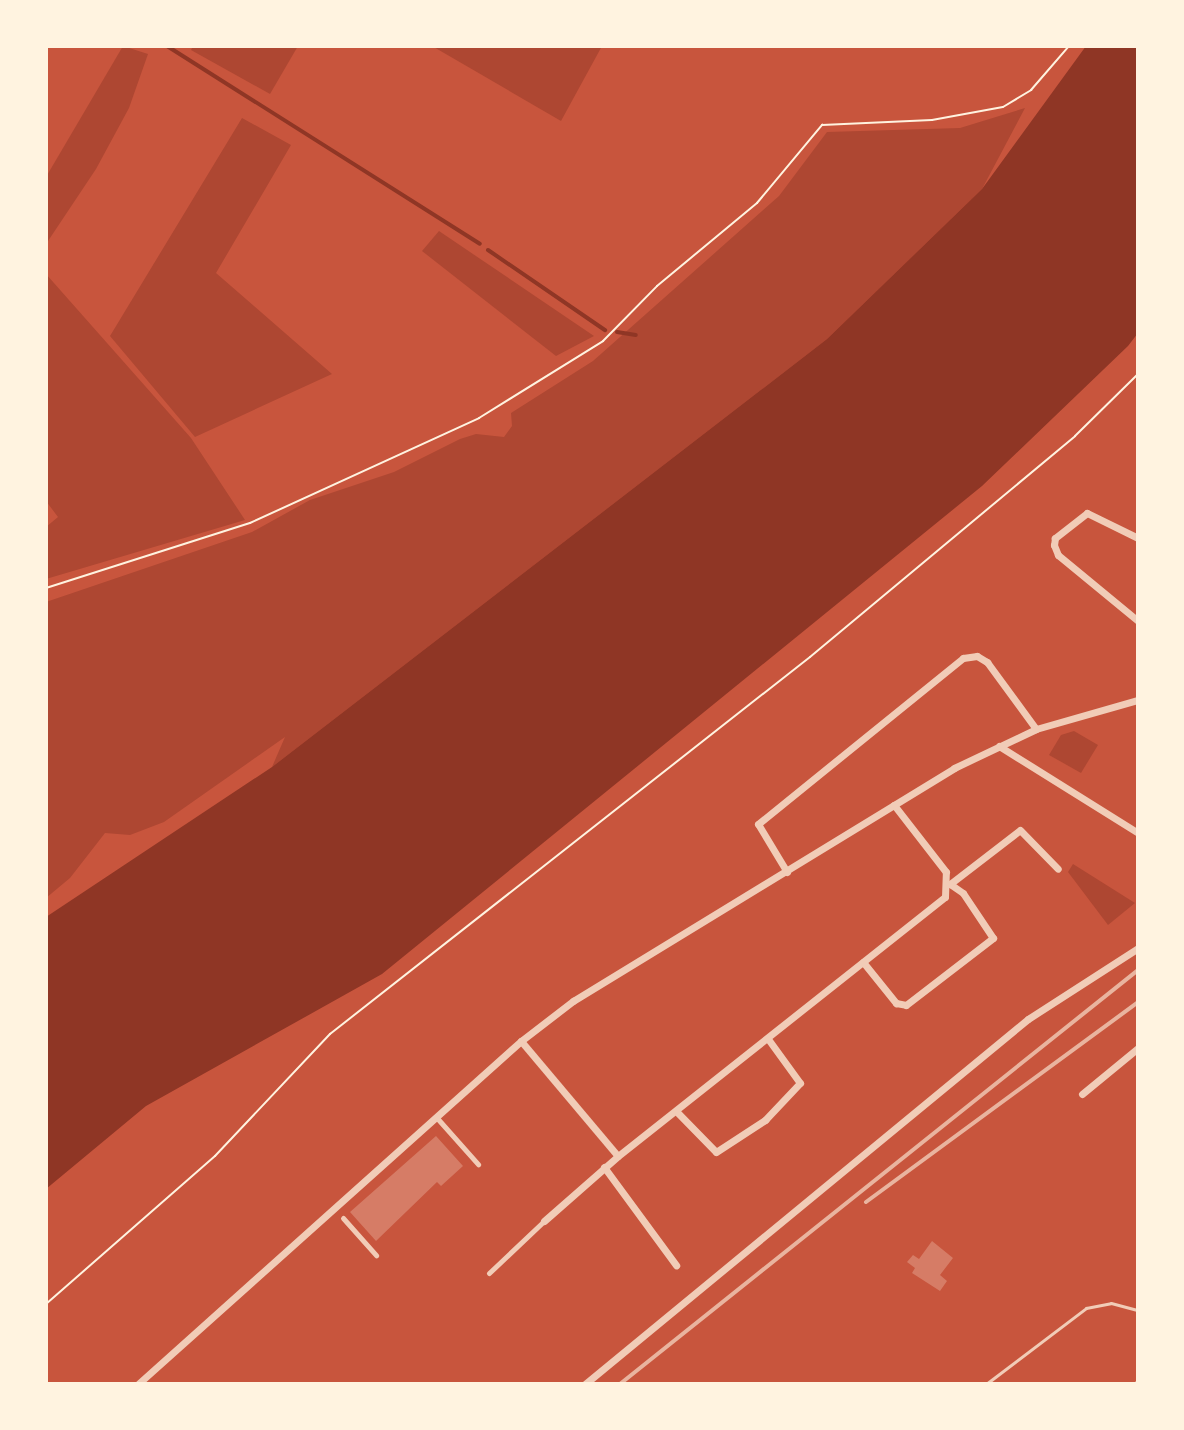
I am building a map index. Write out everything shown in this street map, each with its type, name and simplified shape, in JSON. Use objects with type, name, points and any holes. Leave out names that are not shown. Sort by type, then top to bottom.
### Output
[{"type":"street","points":[[1138,538],[1097,515],[1078,515],[1055,538],[1058,555],[1138,621]]},
{"type":"street","points":[[787,872],[758,824],[963,658],[977,656],[987,662],[1036,729]]},
{"type":"street","points":[[138,1384],[521,1041],[573,1001],[894,805],[999,746],[1036,729],[1138,700]]},
{"type":"street","points":[[999,746],[1138,833]]},
{"type":"street","points":[[863,962],[896,1003],[906,1005],[993,938],[963,893],[950,884],[894,805]]},
{"type":"street","points":[[489,1273],[604,1167],[945,897],[950,884],[1020,830],[1058,869]]},
{"type":"street","points":[[585,1384],[1028,1019],[1138,948]]},
{"type":"street","points":[[676,1111],[716,1152],[765,1120],[800,1083],[768,1039]]},
{"type":"street","points":[[521,1041],[618,1156]]},
{"type":"street","points":[[1082,1094],[1138,1048]]},
{"type":"street","points":[[437,1118],[478,1164]]},
{"type":"street","points":[[604,1167],[676,1265]]},
{"type":"street","points":[[343,1218],[376,1255]]},
{"type":"lane","points":[[986,1384],[1086,1308],[1111,1303],[1138,1310]]},
{"type":"path","points":[[46,588],[250,523],[479,418],[603,341],[657,286],[757,203],[822,125],[932,120],[1003,107],[1031,90],[1069,46]]},
{"type":"path","points":[[46,1304],[215,1156],[330,1034],[810,657],[1055,454],[1138,374]]},
{"type":"path","points":[[1133,380],[1138,384]]},
{"type":"shaded area","points":[[123,46],[148,54],[129,108],[96,169],[46,244],[46,177]]},
{"type":"shaded area","points":[[193,46],[298,46],[270,94],[191,50]]},
{"type":"shaded area","points":[[432,46],[602,46],[561,121]]},
{"type":"shaded area","points":[[1086,46],[1138,46],[1138,333],[1128,346],[982,486],[382,974],[146,1106],[46,1189],[46,917],[272,767],[827,339],[982,189]]},
{"type":"shaded area","points":[[1025,108],[982,189],[827,339],[272,767],[285,737],[164,822],[130,835],[105,833],[70,878],[46,898],[46,602],[252,532],[310,500],[394,472],[460,439],[476,434],[504,437],[512,426],[511,413],[593,361],[779,196],[827,132],[960,128]]},
{"type":"shaded area","points":[[242,118],[291,145],[216,273],[332,374],[195,437],[110,336]]},
{"type":"shaded area","points":[[439,231],[594,336],[556,356],[422,251]]},
{"type":"shaded area","points":[[46,274],[191,438],[245,520],[46,579],[46,527],[58,517],[46,501]]},
{"type":"shaded area","points":[[1074,731],[1098,745],[1081,773],[1049,755],[1061,735]]},
{"type":"shaded area","points":[[1073,864],[1135,903],[1108,925],[1068,872]]},
{"type":"building","points":[[436,1136],[463,1166],[441,1186],[437,1182],[376,1241],[350,1212]]},
{"type":"building","points":[[932,1241],[953,1258],[940,1275],[947,1281],[940,1291],[912,1273],[915,1268],[907,1262],[913,1255],[919,1259]]},
{"type":"waterway","points":[[167,46],[480,244]]},
{"type":"waterway","points":[[488,250],[605,330]]},
{"type":"waterway","points":[[617,332],[636,335]]},
{"type":"railway","points":[[620,1384],[1138,970]]},
{"type":"railway","points":[[866,1202],[1138,1002]]}]
